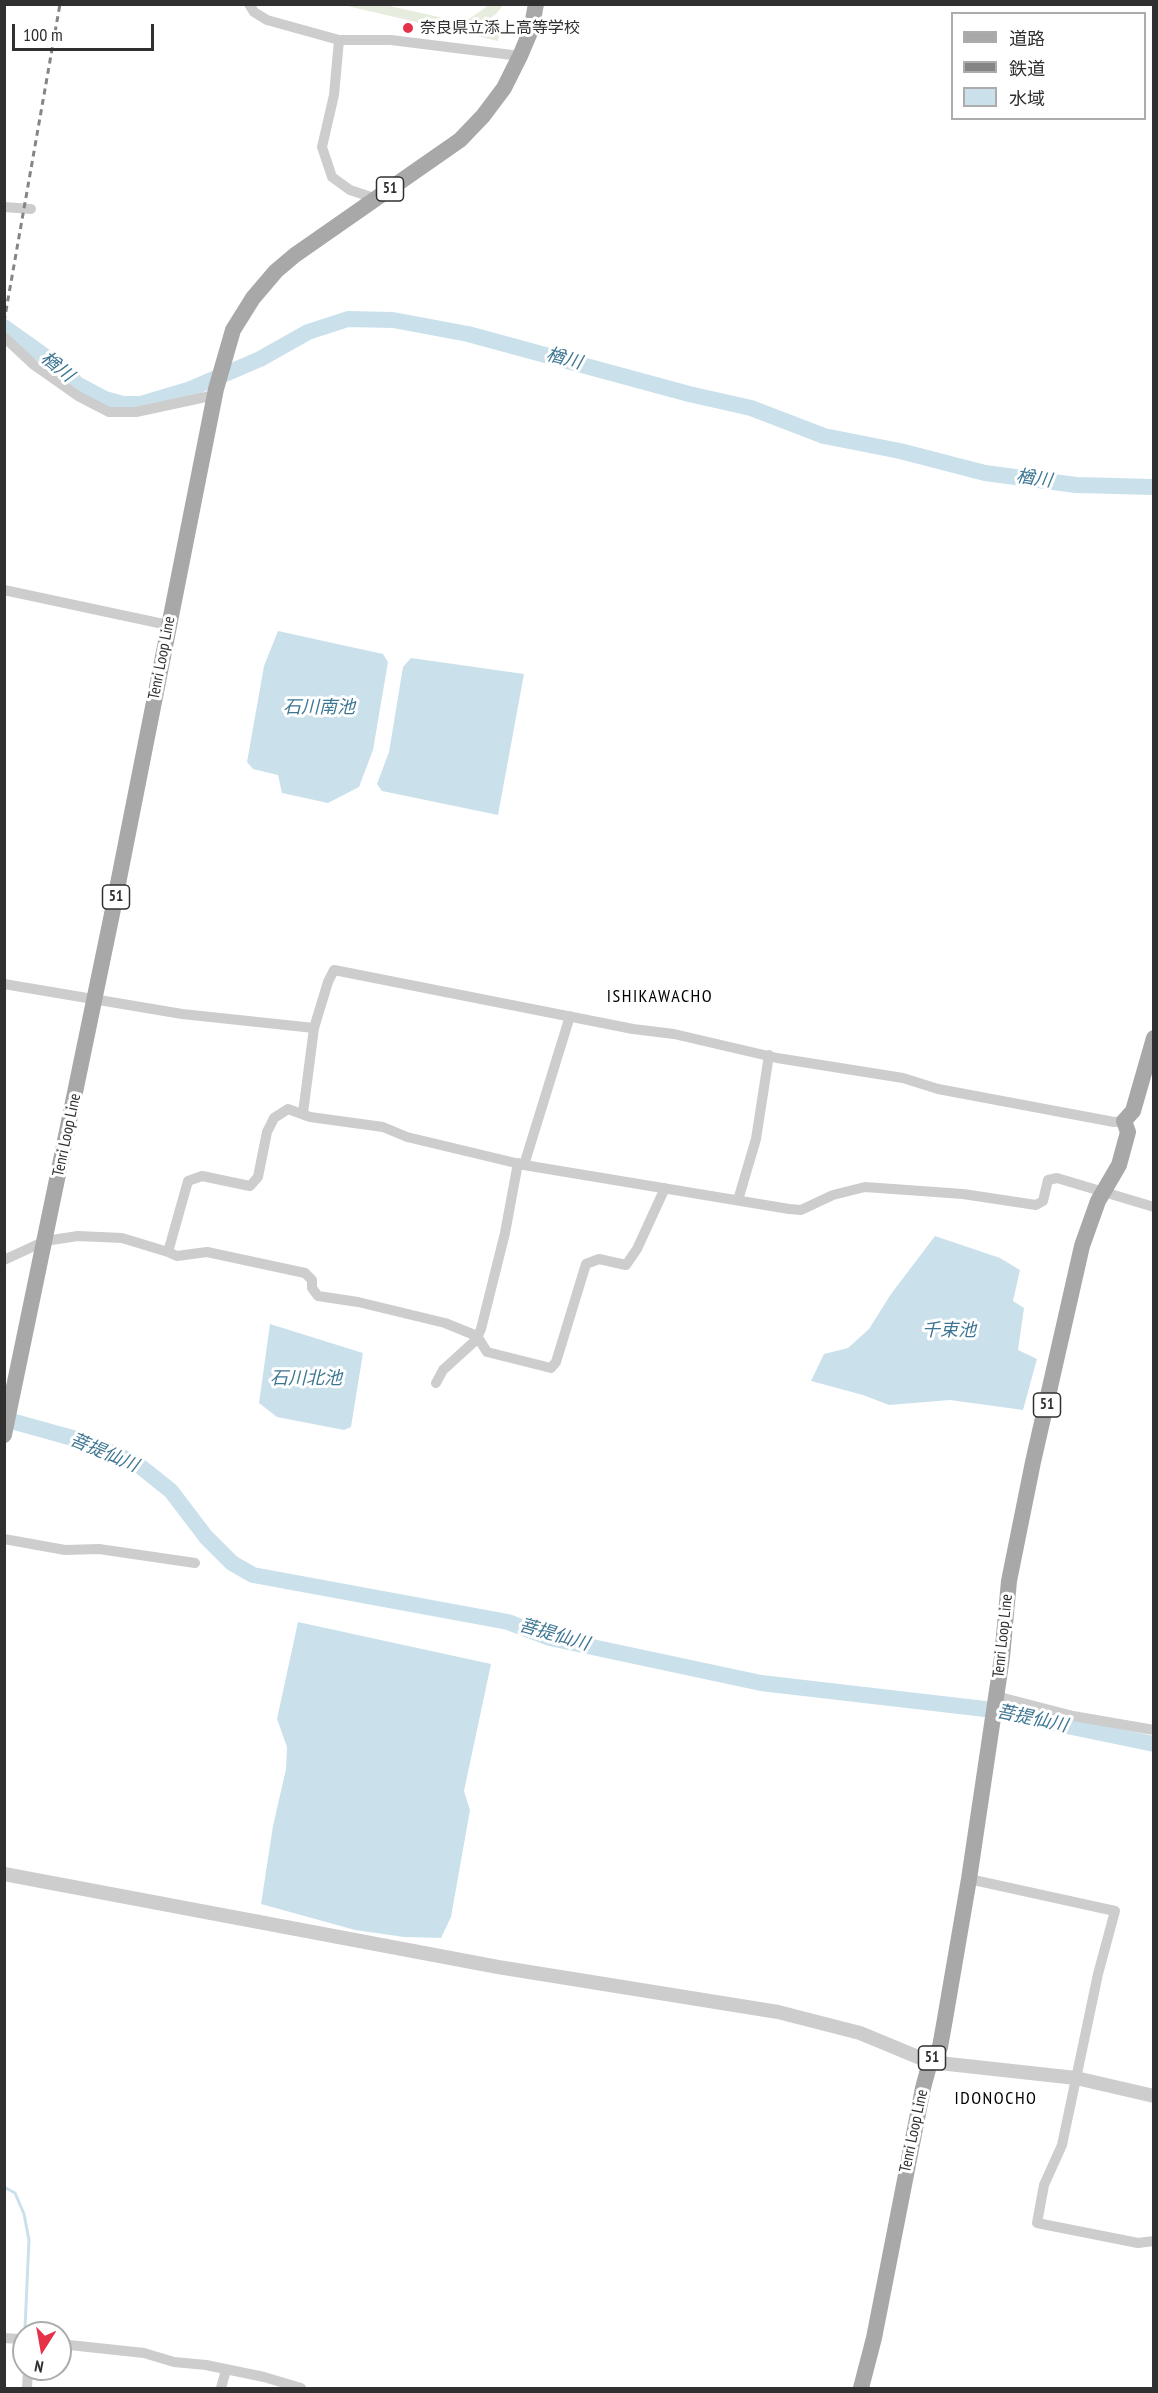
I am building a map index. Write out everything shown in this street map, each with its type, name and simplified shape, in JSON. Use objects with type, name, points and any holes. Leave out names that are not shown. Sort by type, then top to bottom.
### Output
[{"type":"main road","name":"Tenri Loop Line","points":[[5,1433],[215,392],[233,330],[253,298],[276,271],[295,255],[460,140],[483,116],[504,88],[520,56],[531,30],[536,4]]},
{"type":"main road","name":"Tenri Loop Line","points":[[861,2388],[874,2338],[898,2207],[930,2062],[939,2047],[969,1879],[996,1698],[1009,1581],[1033,1462],[1082,1246],[1098,1201],[1119,1165],[1128,1132],[1125,1120],[1133,1111],[1154,1038]]},
{"type":"street","points":[[249,4],[254,12],[267,20],[339,40],[391,40],[520,56]]},
{"type":"street","points":[[339,40],[334,95],[322,147],[332,177],[350,190],[377,199]]},
{"type":"street","points":[[4,207],[31,209]]},
{"type":"street","points":[[4,337],[34,365],[78,396],[109,412],[136,412],[215,392]]},
{"type":"street","points":[[4,590],[168,625]]},
{"type":"street","points":[[303,1113],[314,1028],[334,970],[674,1034],[769,1055],[903,1078],[938,1089],[1104,1120],[1125,1120]]},
{"type":"street","points":[[4,984],[182,1014],[314,1028]]},
{"type":"street","points":[[436,1383],[442,1370],[477,1336],[521,1164],[570,1016]]},
{"type":"street","points":[[738,1200],[756,1139],[769,1055]]},
{"type":"street","points":[[168,1252],[188,1181],[202,1176],[250,1186],[258,1177],[267,1132],[274,1118],[288,1109],[310,1117],[383,1127],[407,1137],[521,1164],[801,1210],[833,1195],[865,1187],[963,1194],[1036,1204],[1043,1201],[1048,1180],[1057,1178],[1154,1207]]},
{"type":"street","points":[[4,1260],[45,1241],[78,1236],[107,1236],[177,1256],[207,1252],[304,1273],[312,1280],[312,1288],[318,1296],[411,1313],[477,1336],[487,1352],[550,1368],[556,1362],[586,1264],[599,1259],[626,1265],[637,1249],[665,1188]]},
{"type":"street","points":[[4,1539],[65,1550],[99,1549],[195,1563]]},
{"type":"street","points":[[996,1698],[1073,1716],[1154,1730]]},
{"type":"street","points":[[4,1874],[498,1967],[778,2012],[860,2033],[930,2062],[1076,2078],[1154,2096]]},
{"type":"street","points":[[969,1879],[1115,1911],[1062,2145],[1044,2185],[1037,2223],[1138,2243],[1154,2241]]},
{"type":"street","points":[[72,2345],[144,2353],[174,2362],[206,2365],[301,2388]]},
{"type":"street","points":[[221,2388],[226,2370]]},
{"type":"green space","points":[[343,5],[385,5],[457,21],[469,19],[489,5],[503,5],[496,14],[479,26],[500,32],[498,41]]},
{"type":"water","name":"石川南池","points":[[278,631],[383,654],[388,662],[373,750],[359,787],[328,803],[282,793],[278,775],[253,769],[247,762],[264,666]]},
{"type":"water","name":"石川南池","points":[[411,658],[524,674],[498,815],[382,791],[377,784],[389,752],[403,667]]},
{"type":"water","name":"千束池","points":[[935,1236],[1000,1258],[1020,1270],[1013,1301],[1024,1308],[1018,1350],[1037,1359],[1023,1410],[950,1400],[889,1405],[863,1395],[811,1381],[824,1354],[848,1348],[869,1329],[891,1294]]},
{"type":"water","name":"石川北池","points":[[270,1324],[363,1353],[351,1427],[344,1430],[277,1417],[259,1403]]},
{"type":"water","points":[[298,1622],[491,1664],[464,1791],[470,1810],[451,1917],[441,1938],[404,1937],[355,1930],[261,1904],[273,1826],[286,1769],[287,1747],[277,1719]]},
{"type":"waterway","name":"楢川","points":[[4,327],[71,375],[75,383],[105,399],[123,404],[141,404],[188,390],[260,359],[308,332],[348,319],[393,320],[468,334],[689,394],[751,408],[824,436],[900,451],[985,473],[1076,485],[1154,487]]},
{"type":"waterway","name":"菩提仙川","points":[[4,1419],[87,1442],[136,1463],[171,1491],[206,1537],[232,1563],[253,1575],[508,1622],[550,1638],[761,1683],[985,1709],[1154,1744]]},
{"type":"waterway","points":[[4,2187],[15,2193],[24,2214],[29,2240],[25,2321]]},
{"type":"railway","points":[[4,322],[60,4]]},
{"type":"place","name":"奈良県立添上高等学校","points":[[408,28]]},
{"type":"district","name":"ISHIKAWACHO","points":[[660,997]]},
{"type":"district","name":"IDONOCHO","points":[[996,2099]]}]
